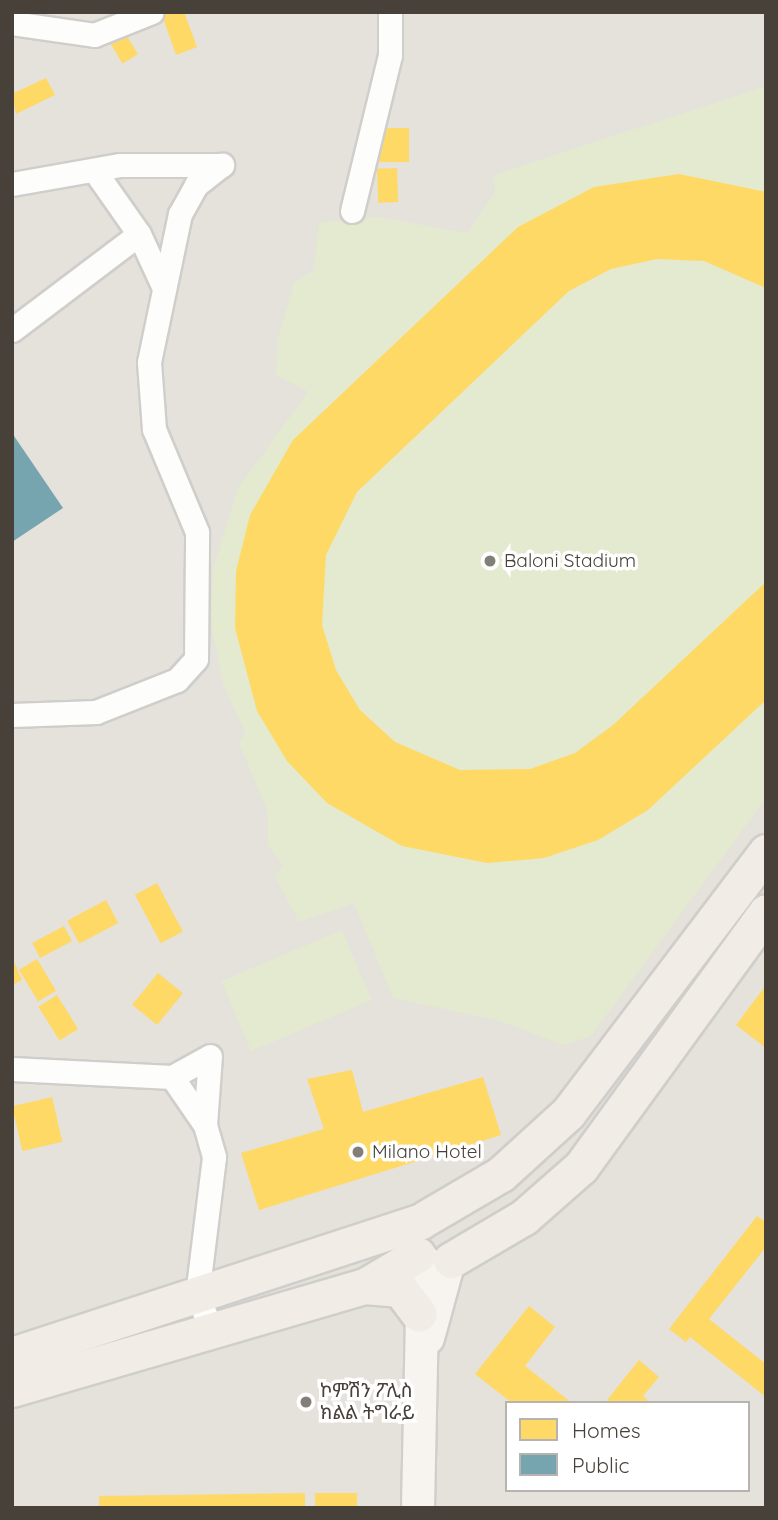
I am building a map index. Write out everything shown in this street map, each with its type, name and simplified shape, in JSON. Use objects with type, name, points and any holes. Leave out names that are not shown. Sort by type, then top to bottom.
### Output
[{"type":"main road","points":[[424,1219],[501,1174],[568,1113],[766,852]]},
{"type":"main road","points":[[12,1389],[211,1328],[365,1286],[435,1259],[524,1217],[581,1167],[766,912]]},
{"type":"main road","points":[[12,1355],[440,1216],[458,1228],[461,1242],[435,1259],[419,1314],[421,1370],[418,1508]]},
{"type":"main road","points":[[421,1370],[435,1259]]},
{"type":"main road","points":[[365,1286],[400,1289],[419,1314]]},
{"type":"street","points":[[12,23],[93,35],[152,12]]},
{"type":"street","points":[[352,211],[390,55],[390,12]]},
{"type":"street","points":[[12,184],[94,170],[222,165],[196,185],[180,214],[164,288],[149,389],[155,429],[197,532],[196,659],[177,680],[96,712],[18,719]]},
{"type":"street","points":[[94,170],[139,234],[164,288]]},
{"type":"street","points":[[12,330],[139,234]]},
{"type":"street","points":[[12,1069],[172,1077],[210,1056],[205,1125]]},
{"type":"street","points":[[172,1077],[205,1125],[214,1157],[197,1296],[211,1328]]},
{"type":"shaded area","points":[[12,12],[766,12],[766,1508],[12,1508]]},
{"type":"green space","name":"Baloni Stadium","points":[[766,86],[766,798],[591,1036],[564,1045],[500,1021],[393,998],[354,903],[299,922],[275,876],[283,866],[268,845],[268,813],[239,743],[245,731],[224,687],[211,625],[213,569],[238,488],[308,392],[276,375],[278,338],[294,283],[313,271],[319,223],[379,217],[467,233],[495,192],[493,175]]},
{"type":"green space","points":[[342,930],[372,1000],[251,1051],[221,981]]},
{"type":"building: Homes","points":[[161,12],[184,12],[197,47],[176,55]]},
{"type":"building: Homes","points":[[124,31],[138,54],[122,63],[109,40]]},
{"type":"building: Homes","points":[[46,78],[55,95],[16,114],[12,94]]},
{"type":"building: Homes","points":[[376,128],[409,128],[409,162],[376,162]]},
{"type":"building: Homes","points":[[397,168],[398,202],[378,203],[377,169]]},
{"type":"building: Homes","points":[[679,174],[766,192],[766,288],[704,261],[657,259],[611,269],[569,291],[357,492],[326,555],[322,625],[336,670],[360,710],[395,742],[460,770],[530,769],[575,753],[613,725],[766,582],[766,700],[648,810],[598,840],[544,858],[487,863],[402,846],[327,803],[287,761],[257,711],[235,628],[236,571],[250,515],[293,440],[518,227],[594,187]]},
{"type":"building: Homes","points":[[157,883],[183,932],[161,943],[135,895]]},
{"type":"building: Homes","points":[[106,900],[118,923],[79,944],[67,921]]},
{"type":"building: Homes","points":[[64,926],[72,941],[40,958],[32,943]]},
{"type":"building: Homes","points":[[12,957],[22,980],[12,985]]},
{"type":"building: Homes","points":[[37,959],[56,991],[38,1002],[19,970]]},
{"type":"building: Homes","points":[[158,973],[183,993],[157,1025],[132,1005]]},
{"type":"building: Homes","points":[[766,985],[766,1048],[736,1025]]},
{"type":"building: Homes","points":[[57,995],[78,1029],[60,1041],[38,1007]]},
{"type":"building: Homes","points":[[352,1070],[363,1112],[483,1077],[501,1135],[259,1210],[241,1153],[324,1129],[307,1079]]},
{"type":"building: Homes","points":[[52,1097],[62,1142],[22,1151],[12,1106]]},
{"type":"building: Homes","points":[[757,1216],[766,1222],[766,1247],[709,1319],[766,1364],[766,1397],[690,1337],[686,1342],[669,1329]]},
{"type":"building: Homes","points":[[529,1306],[555,1327],[525,1366],[569,1401],[509,1401],[475,1374]]},
{"type":"building: Homes","points":[[639,1360],[659,1377],[643,1396],[649,1401],[607,1400]]},
{"type":"building: Homes","points":[[305,1493],[305,1508],[99,1508],[99,1496]]},
{"type":"building: Homes","points":[[315,1493],[357,1493],[357,1508],[315,1508]]},
{"type":"building: Public","points":[[12,433],[63,508],[12,542]]},
{"type":"place","name":"Baloni Stadium","points":[[490,561]]},
{"type":"place","name":"Milano Hotel","points":[[358,1152]]},
{"type":"place","name":"ኮምሽን ፖሊስ ክልል ትግራይ","points":[[306,1402]]}]
